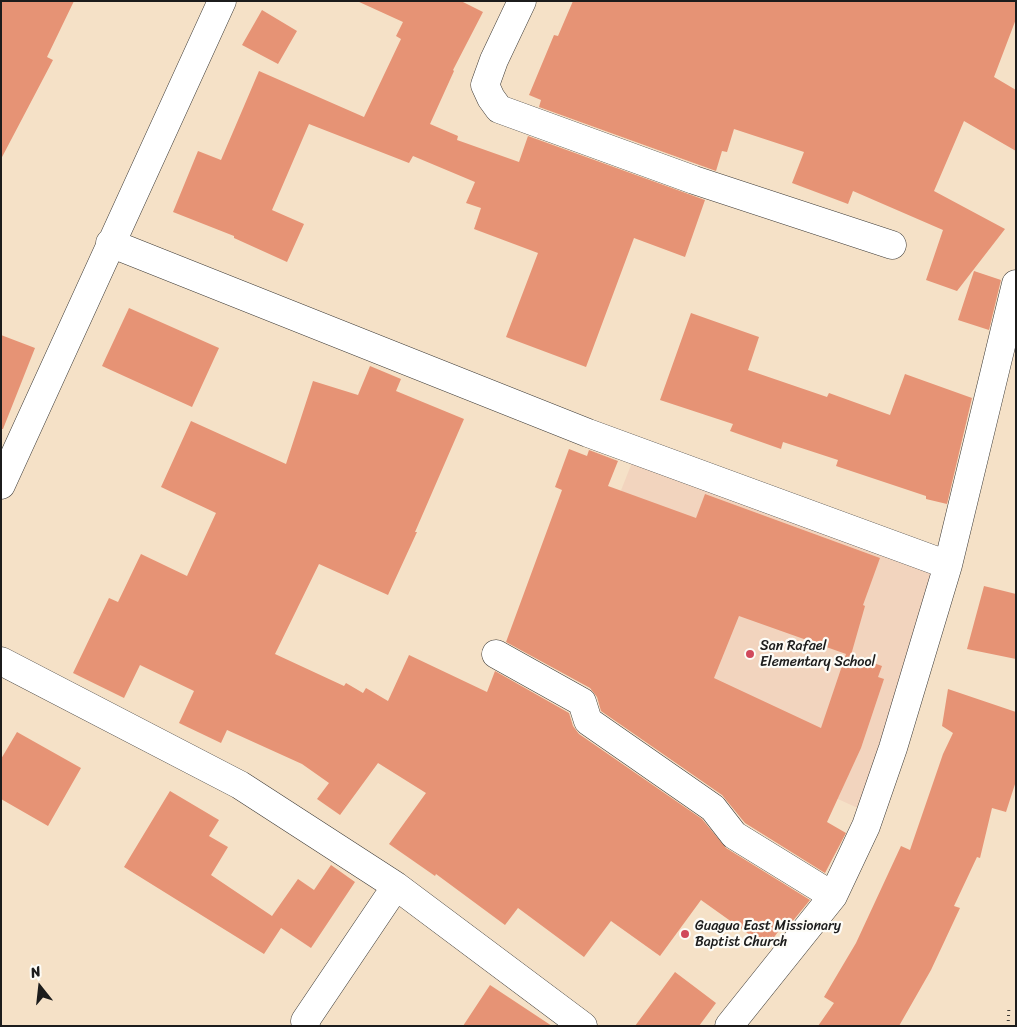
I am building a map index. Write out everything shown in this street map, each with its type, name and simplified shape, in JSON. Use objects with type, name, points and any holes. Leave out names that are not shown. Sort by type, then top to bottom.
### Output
[{"type":"street","points":[[1,485],[222,1]]},
{"type":"street","points":[[522,1],[494,60],[485,84],[491,98],[499,109],[694,180],[892,245]]},
{"type":"street","points":[[110,243],[598,437],[948,565]]},
{"type":"street","points":[[729,1026],[833,896],[869,817],[893,748],[948,565],[1016,284]]},
{"type":"street","points":[[496,654],[582,702],[588,721],[713,808],[734,835],[833,896]]},
{"type":"street","points":[[1,661],[240,785],[396,886],[582,1026]]},
{"type":"street","points":[[306,1026],[305,1020],[396,886]]},
{"type":"path","points":[[1008,1026],[1009,1006]]},
{"type":"shaded area","name":"San Rafael Elementary School","points":[[633,460],[935,570],[860,809],[714,743],[568,625]]},
{"type":"building","points":[[1,1],[74,1],[47,57],[53,60],[1,159]]},
{"type":"building","points":[[357,1],[461,1],[483,12],[453,70],[430,124],[458,136],[457,140],[519,162],[528,136],[705,200],[685,257],[634,238],[586,367],[506,337],[538,253],[474,229],[481,208],[466,203],[475,182],[413,156],[409,163],[309,124],[272,210],[304,224],[287,262],[234,238],[234,236],[173,212],[198,151],[221,160],[259,71],[364,117],[401,39],[396,36],[403,22]]},
{"type":"building","points":[[573,1],[1016,1],[1016,19],[994,77],[1016,90],[1016,151],[964,121],[934,191],[1005,229],[957,291],[926,280],[943,230],[853,191],[848,204],[792,183],[804,152],[734,129],[727,152],[722,151],[716,171],[539,107],[541,100],[529,95],[554,35],[558,36]]},
{"type":"building","points":[[262,10],[297,31],[278,64],[242,45]]},
{"type":"building","points":[[974,271],[1001,280],[989,330],[958,320]]},
{"type":"building","points":[[129,308],[219,348],[192,407],[102,366]]},
{"type":"building","points":[[691,313],[759,337],[748,370],[827,397],[829,393],[890,415],[905,374],[972,398],[947,504],[926,499],[926,496],[836,466],[838,460],[783,442],[781,449],[730,431],[733,424],[660,400]]},
{"type":"building","points":[[1,335],[35,348],[3,429],[1,429]]},
{"type":"building","points":[[370,366],[401,379],[396,391],[464,419],[415,532],[417,532],[388,595],[319,564],[275,654],[344,686],[346,683],[363,693],[366,688],[388,701],[409,655],[487,692],[495,671],[569,713],[573,726],[579,734],[702,819],[726,848],[810,900],[792,922],[788,918],[767,947],[701,900],[660,956],[611,921],[584,957],[518,908],[505,925],[436,874],[435,876],[389,844],[426,793],[378,763],[340,815],[317,799],[329,783],[302,764],[227,730],[221,743],[179,723],[194,691],[140,665],[124,698],[73,673],[109,598],[118,602],[141,554],[187,576],[216,513],[161,487],[191,421],[286,464],[313,381],[358,395]]},
{"type":"building","name":"San Rafael Elementary School","points":[[569,449],[587,456],[589,450],[618,461],[608,486],[696,518],[705,494],[880,558],[863,605],[865,606],[851,655],[882,666],[878,677],[884,679],[861,748],[827,822],[846,833],[825,873],[745,823],[722,795],[601,711],[597,697],[590,688],[506,642],[562,490],[555,487]],"holes":[[[739,616],[846,654],[821,728],[714,678]]]},
{"type":"building","points":[[984,586],[1016,594],[1016,659],[967,649]]},
{"type":"building","points":[[948,689],[1016,712],[1016,781],[1006,812],[992,808],[980,858],[977,857],[954,906],[960,908],[931,970],[899,1026],[818,1026],[834,1003],[824,997],[856,943],[901,846],[910,850],[943,754],[953,733],[942,726]]},
{"type":"building","points":[[17,732],[81,768],[48,826],[1,799],[1,759]]},
{"type":"building","points":[[170,791],[219,820],[209,836],[228,847],[211,875],[272,916],[298,879],[314,890],[331,865],[355,882],[311,948],[281,928],[264,954],[124,867]]},
{"type":"building","points":[[675,972],[716,1003],[699,1026],[635,1026]]},
{"type":"building","points":[[490,985],[552,1026],[463,1026]]},
{"type":"place","name":"San Rafael Elementary School","points":[[750,654]]},
{"type":"place","name":"Guagua East Missionary Baptist Church","points":[[685,934]]}]
